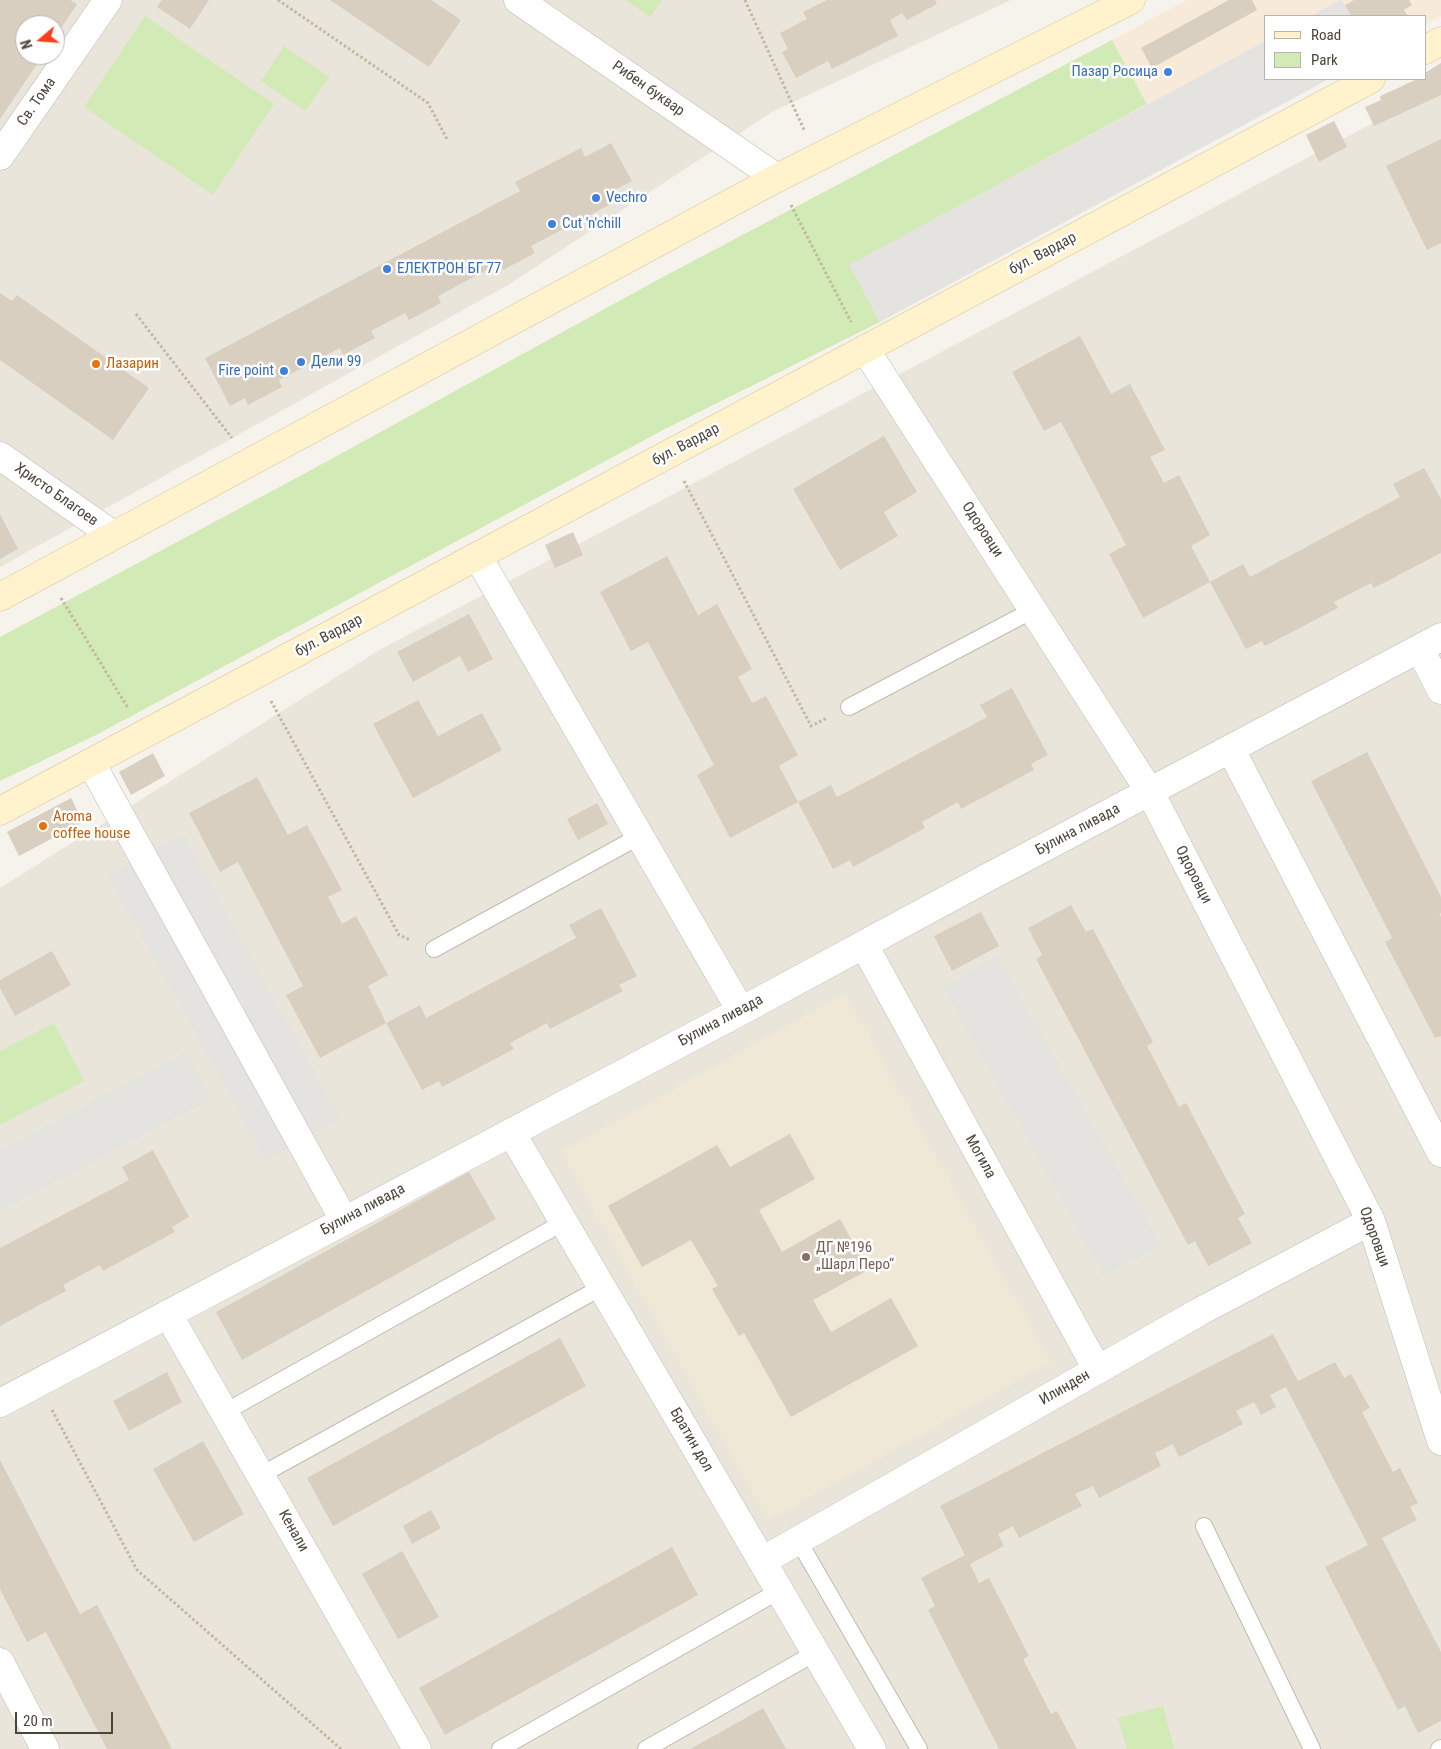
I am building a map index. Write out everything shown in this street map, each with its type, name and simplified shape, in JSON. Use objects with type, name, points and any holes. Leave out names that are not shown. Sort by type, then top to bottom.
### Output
[{"type":"street","name":"Св. Тома","points":[[0,156],[108,0]]},
{"type":"street","name":"Рибен буквар","points":[[518,0],[777,178]]},
{"type":"street","points":[[0,597],[777,178],[1131,0]]},
{"type":"street","points":[[1426,49],[1441,41]]},
{"type":"street","name":"бул. Вардар","points":[[0,811],[1369,80]]},
{"type":"street","name":"Одоровци","points":[[865,349],[1150,792],[1371,1221],[1441,1440]]},
{"type":"street","name":"Христо Благоев","points":[[0,456],[113,535]]},
{"type":"street","points":[[478,557],[741,1011]]},
{"type":"street","points":[[1430,643],[1441,690]]},
{"type":"street","name":"Булина ливада","points":[[0,1403],[741,1011],[1430,643]]},
{"type":"street","points":[[1231,750],[1441,1153]]},
{"type":"street","points":[[91,762],[344,1220]]},
{"type":"street","name":"Могила","points":[[864,944],[1097,1369]]},
{"type":"street","name":"Братин дол","points":[[511,1132],[872,1749]]},
{"type":"street","name":"Илинден","points":[[762,1561],[1199,1312],[1371,1221]]},
{"type":"street","name":"Кенали","points":[[168,1314],[417,1749]]},
{"type":"street","points":[[0,1662],[45,1749]]},
{"type":"lane","points":[[849,707],[1033,610]]},
{"type":"lane","points":[[434,949],[640,836]]},
{"type":"lane","points":[[225,1412],[564,1222]]},
{"type":"lane","points":[[261,1475],[602,1287]]},
{"type":"lane","points":[[1204,1526],[1312,1749]]},
{"type":"lane","points":[[798,1540],[919,1749]]},
{"type":"lane","points":[[500,1749],[779,1591]]},
{"type":"lane","points":[[646,1749],[815,1653]]},
{"type":"path","points":[[278,0],[428,103],[448,141]]},
{"type":"path","points":[[745,0],[817,158]]},
{"type":"path","points":[[777,178],[865,349]]},
{"type":"path","points":[[136,314],[250,461]]},
{"type":"path","points":[[670,454],[811,726],[849,707]]},
{"type":"path","points":[[45,572],[144,734]]},
{"type":"path","points":[[257,674],[399,935],[434,949]]},
{"type":"path","points":[[37,1383],[137,1570],[341,1749]]},
{"type":"shaded area","points":[[0,0],[1011,0],[772,112],[508,285],[0,567]]},
{"type":"shaded area","name":"Пазар Росица","points":[[1187,0],[1340,0],[1312,15],[1264,15],[1264,42],[1147,104],[1112,40]]},
{"type":"shaded area","points":[[1342,0],[1441,0],[1441,16],[1426,24],[1426,15],[1350,15]]},
{"type":"shaded area","points":[[1342,0],[1350,15],[1312,15]]},
{"type":"shaded area","points":[[1264,42],[1264,80],[1327,80],[880,322],[849,265]]},
{"type":"shaded area","points":[[1441,87],[1441,1749],[0,1749],[0,888],[381,649]]},
{"type":"shaded area","points":[[183,834],[340,1119],[266,1161],[108,875]]},
{"type":"shaded area","points":[[997,956],[1161,1245],[1104,1276],[943,987]]},
{"type":"shaded area","name":"ДГ №196 „Шарл Перо“","points":[[845,993],[1051,1362],[768,1521],[561,1152]]},
{"type":"shaded area","points":[[186,1052],[211,1099],[0,1211],[0,1151]]},
{"type":"green space","points":[[626,0],[662,0],[650,17]]},
{"type":"green space","points":[[145,16],[274,104],[213,195],[84,107]]},
{"type":"green space","points":[[1112,40],[1147,104],[850,265],[880,322],[665,429],[98,734],[0,781],[0,637],[313,469],[661,278]]},
{"type":"green space","points":[[284,46],[329,77],[305,111],[261,81]]},
{"type":"green space","points":[[54,1023],[84,1081],[0,1125],[0,1051]]},
{"type":"green space","points":[[1163,1706],[1174,1749],[1127,1749],[1118,1718]]},
{"type":"building","points":[[0,0],[70,0],[77,4],[65,22],[65,15],[15,15],[15,65],[36,65],[0,119]]},
{"type":"building","points":[[162,0],[209,0],[190,29],[157,7]]},
{"type":"building","points":[[330,0],[431,0],[461,20],[429,67]]},
{"type":"building","points":[[827,0],[935,0],[937,4],[907,20],[902,13],[890,20],[898,36],[832,69],[828,61],[796,78],[782,52],[788,49],[780,33],[807,19],[803,12]]},
{"type":"building","points":[[1229,0],[1252,0],[1257,10],[1152,68],[1141,48]]},
{"type":"building","points":[[1354,0],[1409,0],[1412,5],[1404,10],[1407,15],[1350,15],[1345,5]]},
{"type":"building","points":[[1441,63],[1441,95],[1374,126],[1365,107],[1381,100],[1380,96],[1415,80],[1426,80],[1426,72]]},
{"type":"building","points":[[1334,121],[1347,147],[1319,162],[1306,135]]},
{"type":"building","points":[[1441,139],[1441,243],[1427,250],[1386,166]]},
{"type":"building","points":[[611,143],[632,181],[605,195],[611,204],[531,246],[535,253],[503,270],[500,263],[438,296],[441,303],[409,320],[405,313],[371,331],[375,338],[343,355],[340,348],[279,380],[282,387],[248,405],[245,398],[230,406],[205,358],[520,191],[515,182],[581,148],[585,157]]},
{"type":"building","points":[[0,293],[12,301],[17,295],[149,388],[113,440],[0,360]]},
{"type":"building","points":[[1080,336],[1111,394],[1130,384],[1165,450],[1150,457],[1164,483],[1179,475],[1210,535],[1191,546],[1210,582],[1143,618],[1109,554],[1126,545],[1061,422],[1044,431],[1012,372]]},
{"type":"building","points":[[884,436],[917,492],[884,512],[898,536],[840,570],[793,489]]},
{"type":"building","points":[[1424,468],[1441,499],[1441,553],[1374,588],[1371,583],[1334,602],[1338,608],[1265,646],[1262,641],[1246,649],[1210,582],[1243,564],[1250,577],[1400,497],[1393,484]]},
{"type":"building","points":[[0,514],[18,549],[0,559]]},
{"type":"building","points":[[573,532],[583,555],[555,568],[545,545]]},
{"type":"building","points":[[667,556],[698,615],[717,604],[752,669],[738,677],[752,703],[766,696],[798,755],[779,766],[798,802],[730,838],[697,775],[714,765],[648,642],[631,651],[600,592]]},
{"type":"building","points":[[469,614],[493,659],[468,672],[460,656],[413,682],[397,652]]},
{"type":"building","points":[[1012,688],[1048,755],[1031,764],[1034,770],[961,809],[958,802],[922,822],[925,828],[853,867],[850,860],[833,869],[798,802],[831,785],[837,797],[875,777],[987,717],[980,705]]},
{"type":"building","points":[[418,700],[438,736],[482,713],[502,750],[413,798],[373,724]]},
{"type":"building","points":[[1367,752],[1441,897],[1441,913],[1439,914],[1441,917],[1441,1036],[1435,1038],[1385,942],[1392,938],[1311,781]]},
{"type":"building","points":[[153,753],[165,776],[131,795],[119,772]]},
{"type":"building","points":[[257,777],[288,835],[307,825],[342,890],[328,897],[342,924],[356,916],[388,975],[368,986],[386,1023],[320,1058],[286,995],[303,986],[238,862],[220,872],[189,813]]},
{"type":"building","points":[[71,798],[83,822],[19,856],[7,832]]},
{"type":"building","points":[[597,803],[608,824],[578,840],[567,819]]},
{"type":"building","points":[[1071,905],[1086,932],[1093,929],[1153,1042],[1147,1046],[1179,1107],[1186,1103],[1245,1214],[1238,1218],[1252,1243],[1208,1266],[1195,1241],[1188,1245],[1036,959],[1042,955],[1028,928]]},
{"type":"building","points":[[601,908],[637,976],[619,985],[623,991],[550,1029],[547,1023],[510,1043],[514,1049],[442,1087],[439,1081],[422,1090],[386,1023],[420,1005],[426,1018],[576,938],[569,925]]},
{"type":"building","points":[[981,912],[999,946],[952,971],[934,936]]},
{"type":"building","points":[[52,951],[71,985],[15,1016],[0,988],[0,980]]},
{"type":"building","points":[[790,1134],[815,1179],[759,1210],[782,1252],[840,1219],[868,1270],[813,1300],[831,1332],[891,1298],[918,1346],[791,1417],[744,1333],[739,1336],[712,1289],[718,1286],[691,1240],[642,1267],[608,1206],[717,1145],[730,1167]]},
{"type":"building","points":[[153,1150],[189,1217],[172,1227],[175,1232],[103,1271],[100,1265],[63,1285],[66,1291],[0,1326],[0,1248],[129,1180],[122,1167]]},
{"type":"building","points":[[469,1172],[496,1219],[242,1360],[216,1312]]},
{"type":"building","points":[[1273,1334],[1298,1381],[1335,1362],[1344,1378],[1351,1374],[1370,1408],[1362,1412],[1393,1472],[1400,1468],[1418,1503],[1410,1507],[1417,1520],[1382,1538],[1441,1652],[1441,1721],[1418,1733],[1405,1706],[1398,1710],[1325,1567],[1368,1545],[1286,1387],[1270,1395],[1276,1407],[1261,1415],[1254,1402],[1236,1411],[1243,1424],[1179,1457],[1173,1444],[1155,1453],[1161,1466],[1099,1498],[1093,1486],[1075,1494],[1082,1506],[1019,1538],[1013,1526],[998,1534],[1004,1546],[970,1564],[979,1583],[989,1578],[1029,1656],[1023,1659],[1051,1714],[1057,1711],[1077,1749],[999,1749],[928,1610],[935,1606],[921,1578],[965,1555],[940,1506]]},
{"type":"building","points":[[560,1338],[586,1386],[333,1526],[307,1478]]},
{"type":"building","points":[[167,1372],[182,1402],[129,1431],[113,1401]]},
{"type":"building","points":[[203,1441],[244,1514],[194,1542],[153,1469]]},
{"type":"building","points":[[0,1460],[80,1614],[97,1605],[172,1749],[107,1749],[46,1632],[27,1642],[0,1589]]},
{"type":"building","points":[[431,1510],[441,1528],[412,1544],[403,1526]]},
{"type":"building","points":[[672,1547],[698,1595],[445,1735],[419,1688]]},
{"type":"building","points":[[402,1551],[439,1617],[398,1639],[362,1574]]},
{"type":"building","points":[[763,1708],[786,1749],[690,1749],[721,1732]]},
{"type":"place","name":"Пазар Росица","points":[[1168,72]]},
{"type":"place","name":"Vechro","points":[[596,198]]},
{"type":"place","name":"Cut 'n'chill","points":[[552,224]]},
{"type":"place","name":"ЕЛЕКТРОН БГ 77","points":[[387,269]]},
{"type":"place","name":"Дели 99","points":[[301,362]]},
{"type":"place","name":"Лазарин","points":[[96,364]]},
{"type":"place","name":"Fire point","points":[[284,371]]},
{"type":"place","name":"Aroma coffee house","points":[[43,826]]},
{"type":"place","name":"ДГ №196 „Шарл Перо“","points":[[806,1257]]}]
